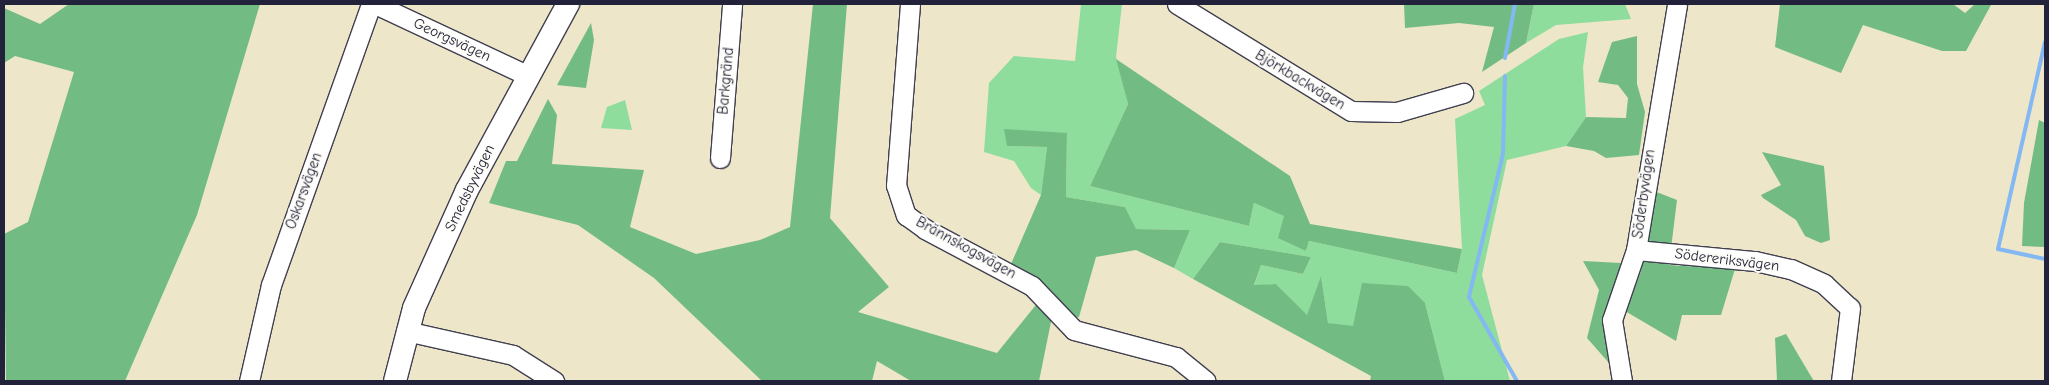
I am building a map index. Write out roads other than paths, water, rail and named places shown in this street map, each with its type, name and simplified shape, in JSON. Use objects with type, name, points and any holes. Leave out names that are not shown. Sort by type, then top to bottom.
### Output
[{"type":"main road","name":"Smedsbyvägen","points":[[395,381],[406,331],[467,190],[568,4]]},
{"type":"street","name":"Oskarsvägen","points":[[249,381],[271,285],[371,4]]},
{"type":"street","name":"Georgsvägen","points":[[375,4],[528,76]]},
{"type":"street","name":"Barkgränd","points":[[720,158],[732,4]]},
{"type":"street","name":"Brännskogsvägen","points":[[910,4],[896,184],[906,215],[925,229],[1032,286],[1074,330],[1176,357],[1206,381]]},
{"type":"street","name":"Björkbackvägen","points":[[1177,4],[1351,111],[1403,111],[1463,93]]},
{"type":"street","name":"Söderbyvägen","points":[[1622,381],[1612,320],[1636,250],[1677,4]]},
{"type":"street","name":"Södereriksvägen","points":[[1636,250],[1755,261],[1791,269],[1824,284],[1850,308],[1841,381]]},
{"type":"street","points":[[406,331],[513,355],[554,381]]},
{"type":"waterway","points":[[1505,58],[1515,4]]},
{"type":"waterway","points":[[2045,42],[1998,249],[2045,259]]},
{"type":"waterway","points":[[1505,76],[1503,154],[1469,297],[1517,381]]}]
